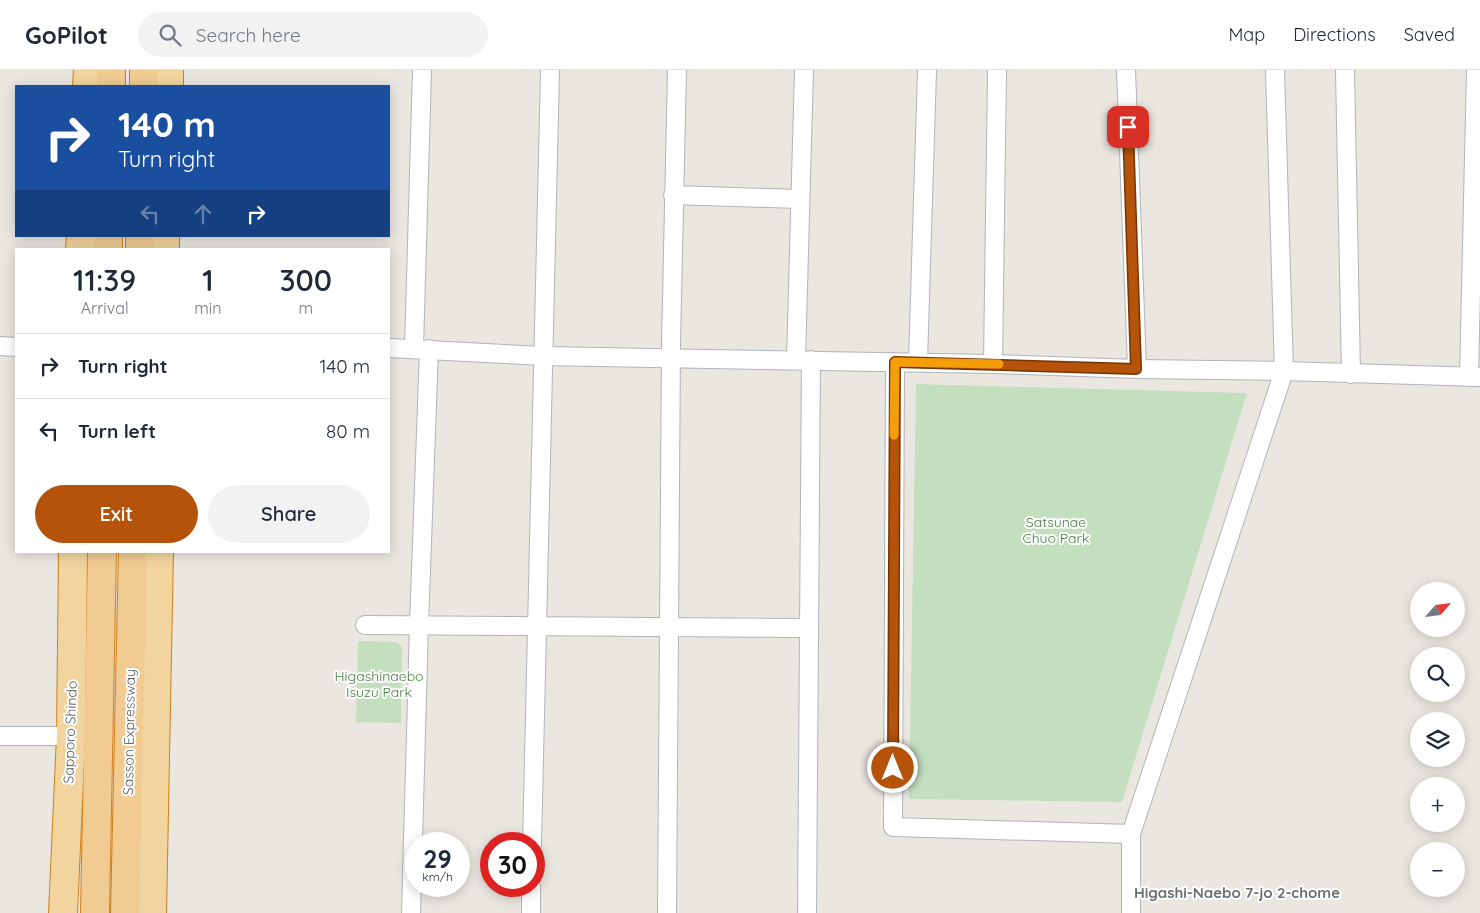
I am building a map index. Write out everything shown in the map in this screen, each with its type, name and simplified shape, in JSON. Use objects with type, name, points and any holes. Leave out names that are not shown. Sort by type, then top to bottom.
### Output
[{"type":"highway","points":[[87,85],[88,70]]},
{"type":"highway","points":[[111,85],[112,70]]},
{"type":"highway","points":[[144,70],[144,85]]},
{"type":"highway","points":[[169,70],[169,85]]},
{"type":"highway","name":"Sapporo Shindo","points":[[63,913],[71,736],[73,553]]},
{"type":"highway","points":[[95,913],[102,553]]},
{"type":"highway","name":"Sasson Expressway","points":[[125,913],[133,553]]},
{"type":"highway","points":[[152,913],[159,553]]},
{"type":"street","points":[[411,913],[419,625],[422,349],[422,70]]},
{"type":"street","points":[[532,832],[550,70]]},
{"type":"street","points":[[667,913],[671,358],[677,70]]},
{"type":"street","points":[[804,70],[799,199],[809,628],[807,913]]},
{"type":"street","points":[[918,362],[927,70]]},
{"type":"street","points":[[993,364],[997,70]]},
{"type":"street","points":[[1126,70],[1136,369]]},
{"type":"street","points":[[1131,913],[1131,834],[1284,371],[1275,70]]},
{"type":"street","points":[[1345,70],[1351,374]]},
{"type":"street","points":[[390,348],[543,356],[918,362],[1474,377],[1476,70]]},
{"type":"street","points":[[673,195],[799,199]]},
{"type":"street","points":[[0,346],[15,347]]},
{"type":"street","points":[[895,362],[893,827],[1131,834]]},
{"type":"street","points":[[365,625],[809,628]]},
{"type":"street","points":[[0,736],[71,736]]},
{"type":"street","points":[[531,913],[532,897]]},
{"type":"green space","name":"Satsunae Chuo Park","points":[[916,384],[1247,393],[1122,802],[909,799]]},
{"type":"green space","name":"Higashinaebo Isuzu Park","points":[[358,641],[397,642],[402,647],[401,723],[356,722]]},
{"type":"slow traffic","points":[[894,435],[895,362],[999,364]]},
{"type":"district","name":"Higashi-Naebo 7-jo 2-chome","points":[[1237,892]]},
{"type":"route","points":[[893,768],[895,362],[1136,369],[1128,127]]}]
